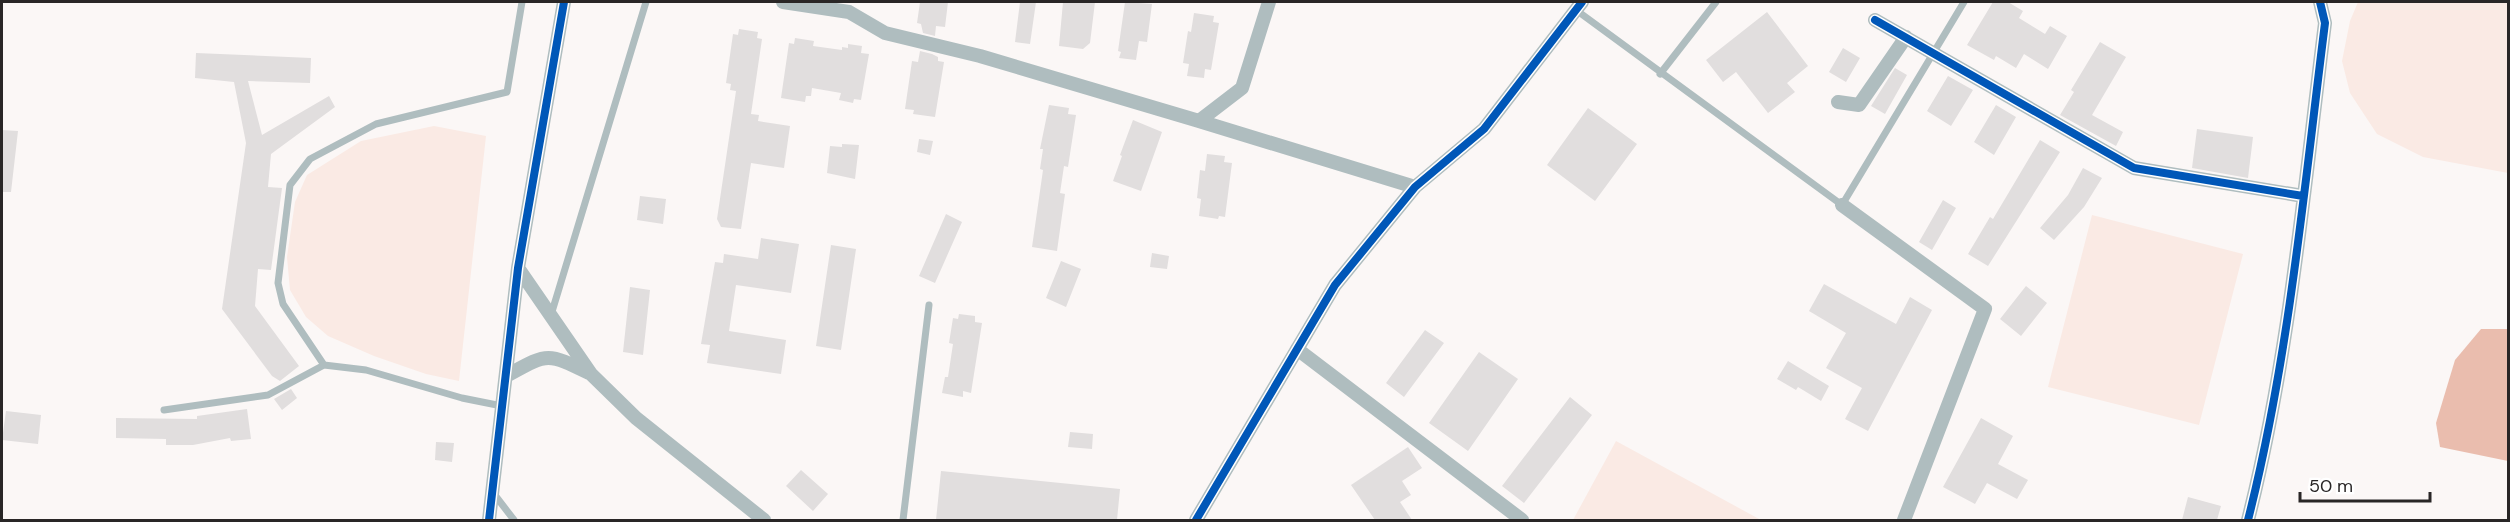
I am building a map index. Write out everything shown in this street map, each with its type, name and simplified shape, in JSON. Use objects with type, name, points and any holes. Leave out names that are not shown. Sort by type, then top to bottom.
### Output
[{"type":"street","points":[[489,520],[519,268],[564,2]]},
{"type":"street","points":[[783,2],[849,12],[885,33],[980,56],[1415,187]]},
{"type":"street","points":[[1198,122],[1242,88],[1269,2]]},
{"type":"street","points":[[2248,520],[2264,459],[2303,196],[2325,23],[2320,2]]},
{"type":"street","points":[[1196,520],[1335,285],[1415,187],[1484,129],[1579,6]]},
{"type":"street","points":[[1875,20],[2134,168],[2303,196]]},
{"type":"street","points":[[1838,102],[1859,105],[1906,37]]},
{"type":"street","points":[[1842,205],[1985,309],[1904,520]]},
{"type":"street","points":[[519,268],[591,374],[636,418],[764,520]]},
{"type":"street","points":[[1297,349],[1522,520]]},
{"type":"street","points":[[506,376],[536,359],[555,357],[591,374]]},
{"type":"lane","points":[[324,365],[283,304],[278,283],[290,184],[310,159],[376,124],[507,92],[522,2]]},
{"type":"lane","points":[[551,316],[646,2]]},
{"type":"lane","points":[[1660,74],[1716,2]]},
{"type":"lane","points":[[1579,6],[1660,74],[1842,205],[1964,2]]},
{"type":"lane","points":[[903,520],[929,305]]},
{"type":"lane","points":[[164,410],[268,395],[324,365],[366,370],[462,398],[502,405]]},
{"type":"lane","points":[[492,492],[514,520]]},
{"type":"shaded area","points":[[2358,2],[2508,2],[2508,173],[2423,157],[2377,134],[2350,93],[2342,61],[2350,21]]},
{"type":"shaded area","points":[[434,126],[486,136],[459,381],[426,374],[374,356],[328,336],[306,317],[290,290],[287,257],[295,202],[307,175],[361,141]]},
{"type":"shaded area","points":[[2092,215],[2243,254],[2199,425],[2048,387]]},
{"type":"shaded area","points":[[2481,329],[2508,329],[2508,461],[2440,447],[2436,423],[2455,360]]},
{"type":"shaded area","points":[[1616,441],[1761,520],[1573,520]]},
{"type":"building","points":[[920,2],[948,2],[945,27],[936,26],[935,36],[923,33],[921,24],[917,23]]},
{"type":"building","points":[[1020,2],[1036,2],[1030,44],[1015,42]]},
{"type":"building","points":[[1063,2],[1095,2],[1090,43],[1083,49],[1059,46]]},
{"type":"building","points":[[1125,2],[1152,4],[1147,42],[1139,41],[1136,60],[1119,58]]},
{"type":"building","points":[[1993,2],[2008,2],[2023,11],[2019,18],[2045,34],[2050,26],[2067,36],[2048,69],[2024,54],[2016,68],[1996,56],[1994,60],[1967,45]]},
{"type":"building","points":[[1767,12],[1808,66],[1787,83],[1795,92],[1768,113],[1736,72],[1723,82],[1706,60]]},
{"type":"building","points":[[1194,13],[1214,16],[1213,22],[1219,23],[1211,70],[1205,69],[1204,78],[1187,76],[1189,64],[1183,63],[1188,31],[1191,32]]},
{"type":"building","points":[[739,29],[758,32],[757,38],[762,39],[751,114],[759,115],[758,121],[790,126],[784,168],[751,163],[741,229],[721,227],[717,219],[736,91],[730,90],[731,84],[726,83],[733,34],[738,35]]},
{"type":"building","points":[[795,38],[814,41],[813,46],[842,50],[842,47],[848,48],[848,44],[862,46],[861,53],[869,54],[861,100],[854,99],[853,103],[839,100],[841,93],[812,88],[811,96],[806,96],[805,102],[781,98],[789,43],[794,44]]},
{"type":"building","points":[[2100,42],[2126,57],[2092,115],[2123,132],[2116,146],[2060,115],[2074,92],[2071,90]]},
{"type":"building","points":[[1843,48],[1860,58],[1846,82],[1829,72]]},
{"type":"building","points":[[920,51],[932,54],[938,57],[938,61],[944,62],[935,117],[913,114],[914,110],[905,109],[912,61],[918,62]]},
{"type":"building","points":[[196,53],[311,58],[310,83],[248,81],[262,135],[329,96],[335,107],[271,154],[268,187],[282,188],[271,270],[258,269],[255,306],[299,366],[280,381],[272,376],[222,309],[246,143],[234,82],[195,78]]},
{"type":"building","points":[[1895,68],[1907,75],[1885,114],[1871,106]]},
{"type":"building","points":[[1948,76],[1973,90],[1951,126],[1927,111]]},
{"type":"building","points":[[1049,105],[1069,108],[1068,114],[1076,115],[1068,167],[1064,166],[1060,193],[1065,194],[1057,251],[1032,247],[1043,170],[1040,169],[1043,149],[1040,149]]},
{"type":"building","points":[[1996,105],[2016,117],[1994,155],[1974,142]]},
{"type":"building","points":[[1588,108],[1637,144],[1595,201],[1547,165]]},
{"type":"building","points":[[1133,120],[1162,132],[1141,191],[1113,181]]},
{"type":"building","points":[[2197,129],[2253,137],[2248,178],[2192,168]]},
{"type":"building","points":[[2,130],[18,131],[11,192],[2,192]]},
{"type":"building","points":[[919,139],[933,141],[930,155],[917,152]]},
{"type":"building","points":[[2040,140],[2060,152],[1988,266],[1968,254],[1990,217],[1993,219]]},
{"type":"building","points":[[842,144],[859,145],[855,179],[827,173],[830,146],[842,147]]},
{"type":"building","points":[[1207,154],[1225,156],[1224,162],[1232,163],[1225,217],[1219,216],[1218,219],[1199,216],[1201,199],[1197,198],[1200,170],[1205,171]]},
{"type":"building","points":[[2083,168],[2102,178],[2084,207],[2054,240],[2040,228],[2068,195]]},
{"type":"building","points":[[640,196],[666,199],[663,224],[637,220]]},
{"type":"building","points":[[1943,200],[1956,208],[1932,250],[1919,242]]},
{"type":"building","points":[[946,214],[962,222],[935,283],[919,276]]},
{"type":"building","points":[[761,238],[799,244],[791,293],[736,285],[729,331],[786,340],[781,374],[707,363],[710,345],[701,344],[715,262],[723,263],[724,254],[758,259]]},
{"type":"building","points":[[831,245],[856,249],[841,350],[816,346]]},
{"type":"building","points":[[1152,253],[1169,256],[1167,269],[1150,267]]},
{"type":"building","points":[[1061,261],[1081,269],[1066,307],[1046,298]]},
{"type":"building","points":[[1824,284],[1896,324],[1910,297],[1932,310],[1868,431],[1845,419],[1862,388],[1826,368],[1846,333],[1809,311]]},
{"type":"building","points":[[2026,286],[2047,303],[2021,336],[2000,319]]},
{"type":"building","points":[[630,287],[650,290],[643,355],[623,352]]},
{"type":"building","points":[[959,314],[975,316],[975,322],[982,323],[971,393],[963,391],[963,397],[942,393],[945,377],[948,377],[953,344],[949,343],[953,318],[958,319]]},
{"type":"building","points":[[1425,330],[1444,343],[1404,397],[1386,383]]},
{"type":"building","points":[[1479,352],[1518,379],[1468,451],[1429,423]]},
{"type":"building","points":[[1788,361],[1829,386],[1821,401],[1798,387],[1796,390],[1777,379]]},
{"type":"building","points":[[291,389],[297,398],[282,410],[274,399]]},
{"type":"building","points":[[1570,397],[1592,415],[1524,503],[1502,486]]},
{"type":"building","points":[[247,409],[251,439],[231,441],[230,438],[193,445],[166,445],[166,439],[116,438],[116,418],[197,419],[197,416]]},
{"type":"building","points":[[6,411],[41,415],[38,444],[2,440]]},
{"type":"building","points":[[1981,418],[2013,436],[1998,464],[2028,480],[2017,499],[1987,483],[1975,504],[1943,487]]},
{"type":"building","points":[[1070,432],[1093,434],[1092,449],[1068,447]]},
{"type":"building","points":[[436,442],[454,443],[452,462],[435,460]]},
{"type":"building","points":[[1408,447],[1422,468],[1402,481],[1411,495],[1400,502],[1412,520],[1375,520],[1351,485]]},
{"type":"building","points":[[801,470],[828,494],[813,511],[786,486]]},
{"type":"building","points":[[941,471],[1120,489],[1117,520],[936,520]]},
{"type":"building","points":[[2188,497],[2221,506],[2217,520],[2182,520]]},
{"type":"cycle path","points":[[489,520],[518,268],[564,2]]},
{"type":"cycle path","points":[[1196,520],[1335,285],[1415,187],[1484,129],[1582,2]]},
{"type":"cycle path","points":[[2248,520],[2274,397],[2294,273],[2325,23],[2320,2]]},
{"type":"cycle path","points":[[1875,20],[2134,168],[2303,196]]}]
